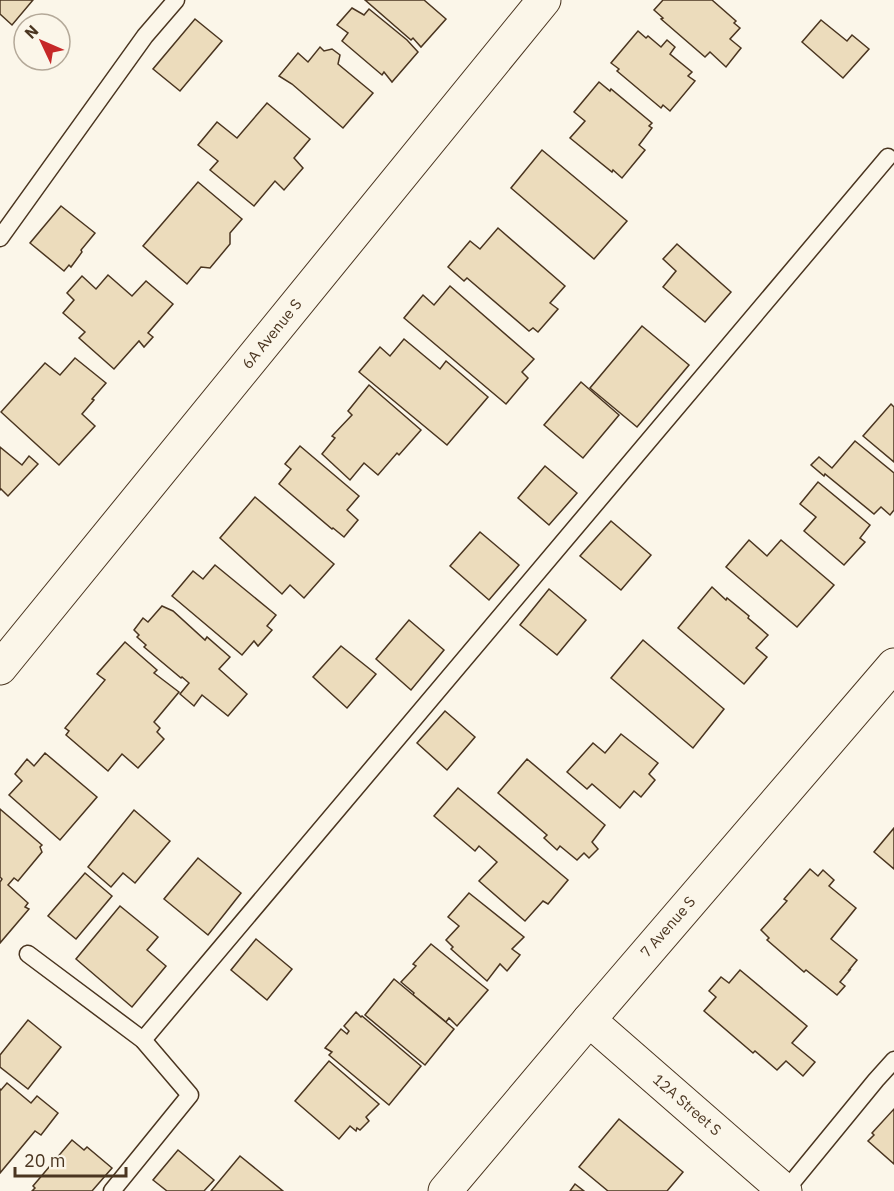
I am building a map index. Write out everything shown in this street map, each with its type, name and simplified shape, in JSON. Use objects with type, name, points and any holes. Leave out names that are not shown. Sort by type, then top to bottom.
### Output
[{"type":"street","name":"6A Avenue S","points":[[0,668],[544,0]]},
{"type":"street","name":"7 Avenue S","points":[[445,1191],[894,665]]},
{"type":"street","name":"12A Street S","points":[[589,1020],[785,1191]]},
{"type":"lane","points":[[0,238],[145,36],[176,0]]},
{"type":"lane","points":[[143,1040],[888,157]]},
{"type":"lane","points":[[28,954],[143,1040],[190,1095],[112,1191]]},
{"type":"lane","points":[[785,1191],[894,1060]]},
{"type":"building","points":[[0,0],[33,0],[23,12],[12,12],[12,25],[0,14]]},
{"type":"building","points":[[365,0],[424,0],[446,19],[421,47]]},
{"type":"building","points":[[663,0],[712,0],[736,21],[734,23],[740,28],[730,39],[741,48],[726,67],[710,52],[705,57],[661,19],[663,18],[654,10]]},
{"type":"building","points":[[352,8],[364,15],[369,9],[418,52],[392,82],[384,72],[382,75],[342,41],[348,33],[337,25]]},
{"type":"building","points":[[195,19],[222,41],[180,91],[153,69]]},
{"type":"building","points":[[821,20],[847,41],[852,35],[869,49],[843,78],[802,42]]},
{"type":"building","points":[[638,31],[661,47],[667,40],[675,47],[670,54],[692,72],[688,76],[695,81],[670,111],[663,105],[661,108],[617,71],[619,69],[611,63]]},
{"type":"building","points":[[320,47],[324,51],[332,49],[340,55],[338,64],[373,93],[343,128],[292,84],[279,76],[298,53],[308,62]]},
{"type":"building","points":[[599,82],[610,91],[611,89],[652,123],[649,126],[652,128],[639,145],[645,150],[622,178],[570,138],[585,121],[574,112]]},
{"type":"building","points":[[267,103],[310,139],[294,158],[303,168],[284,190],[275,181],[254,206],[210,170],[218,161],[198,145],[217,122],[237,138]]},
{"type":"building","points":[[542,150],[627,221],[594,259],[511,188]]},
{"type":"building","points":[[198,182],[242,219],[230,233],[230,244],[210,268],[201,267],[187,284],[143,246]]},
{"type":"building","points":[[61,206],[95,233],[71,267],[69,265],[64,271],[30,243]]},
{"type":"building","points":[[498,228],[565,286],[550,303],[558,309],[538,332],[533,328],[529,331],[467,278],[464,281],[448,267],[470,241],[480,249]]},
{"type":"building","points":[[677,244],[731,292],[705,322],[663,287],[676,271],[663,259]]},
{"type":"building","points":[[108,275],[132,296],[146,281],[173,304],[148,333],[153,337],[144,347],[139,341],[114,369],[79,338],[85,332],[63,313],[74,300],[67,293],[82,276],[96,289]]},
{"type":"building","points":[[450,286],[534,359],[522,372],[528,378],[506,404],[404,318],[423,295],[434,305]]},
{"type":"building","points":[[642,326],[689,365],[637,427],[590,388]]},
{"type":"building","points":[[404,339],[440,369],[446,361],[488,397],[447,445],[359,372],[380,347],[390,356]]},
{"type":"building","points":[[75,358],[106,383],[82,414],[95,426],[59,465],[1,412],[45,363],[60,375]]},
{"type":"building","points":[[581,382],[619,415],[583,458],[544,425]]},
{"type":"building","points":[[369,385],[421,430],[378,475],[364,463],[350,480],[322,454],[335,438],[332,436],[352,415],[348,411]]},
{"type":"building","points":[[891,404],[894,407],[894,462],[863,436]]},
{"type":"building","points":[[855,441],[894,473],[894,510],[890,515],[881,507],[874,514],[811,465],[819,457],[832,468]]},
{"type":"building","points":[[300,446],[359,496],[347,510],[358,520],[344,537],[279,484],[291,469],[285,464]]},
{"type":"building","points":[[0,447],[22,465],[29,456],[38,464],[8,496],[0,490]]},
{"type":"building","points":[[545,466],[577,493],[549,525],[518,498]]},
{"type":"building","points":[[818,482],[870,525],[860,538],[865,542],[844,565],[804,531],[816,517],[800,504]]},
{"type":"building","points":[[255,497],[334,564],[304,598],[290,585],[282,594],[220,538]]},
{"type":"building","points":[[611,521],[651,555],[621,590],[580,556]]},
{"type":"building","points":[[480,532],[519,565],[489,600],[450,566]]},
{"type":"building","points":[[749,540],[767,556],[781,540],[834,585],[797,627],[726,567]]},
{"type":"building","points":[[215,565],[276,615],[267,626],[272,630],[258,646],[254,641],[242,655],[172,596],[193,571],[203,579]]},
{"type":"building","points":[[712,587],[749,616],[748,618],[768,635],[756,648],[767,657],[744,684],[678,628]]},
{"type":"building","points":[[549,589],[586,620],[557,655],[520,625]]},
{"type":"building","points":[[162,606],[173,611],[205,640],[207,637],[230,657],[219,669],[247,694],[228,716],[202,695],[194,706],[180,694],[189,683],[144,647],[146,645],[137,637],[139,635],[134,630],[143,618],[148,622]]},
{"type":"building","points":[[409,620],[444,650],[411,690],[376,659]]},
{"type":"building","points":[[643,640],[724,709],[693,748],[611,678]]},
{"type":"building","points":[[125,642],[157,670],[154,673],[179,692],[154,722],[160,728],[157,732],[164,739],[138,768],[122,754],[108,771],[66,735],[69,731],[65,728],[105,680],[97,674]]},
{"type":"building","points":[[341,646],[376,674],[347,708],[313,677]]},
{"type":"building","points":[[445,711],[475,737],[447,770],[417,743]]},
{"type":"building","points":[[621,734],[658,763],[649,774],[655,780],[641,797],[634,791],[620,808],[592,784],[587,789],[567,772],[593,743],[605,753]]},
{"type":"building","points":[[45,753],[97,797],[60,840],[9,795],[22,781],[15,774],[27,759],[34,766]]},
{"type":"building","points":[[527,759],[605,825],[592,842],[598,849],[589,858],[584,853],[577,860],[560,846],[557,850],[544,838],[547,835],[498,793]]},
{"type":"building","points":[[458,788],[568,880],[548,904],[543,901],[525,921],[479,881],[497,862],[479,846],[475,851],[434,816]]},
{"type":"building","points":[[0,809],[42,845],[40,847],[42,852],[18,881],[14,878],[8,885],[28,903],[25,907],[29,909],[0,943],[0,882],[2,879],[0,877]]},
{"type":"building","points":[[134,810],[170,841],[135,883],[123,873],[111,887],[88,867]]},
{"type":"building","points":[[894,828],[894,869],[874,852]]},
{"type":"building","points":[[198,858],[241,893],[208,935],[164,899]]},
{"type":"building","points":[[810,869],[818,876],[823,870],[834,880],[829,886],[856,908],[831,939],[857,960],[840,982],[845,986],[837,995],[806,970],[804,972],[767,940],[769,938],[761,930],[787,901],[784,899]]},
{"type":"building","points":[[85,873],[112,896],[76,939],[48,916]]},
{"type":"building","points":[[469,893],[524,937],[512,949],[520,955],[507,971],[500,964],[487,981],[451,949],[453,947],[446,940],[459,926],[448,917]]},
{"type":"building","points":[[120,906],[158,937],[147,950],[166,966],[132,1007],[76,959]]},
{"type":"building","points":[[256,939],[292,969],[267,1000],[231,970]]},
{"type":"building","points":[[431,944],[488,990],[457,1026],[449,1018],[446,1022],[401,982],[416,966],[413,964]]},
{"type":"building","points":[[740,970],[807,1026],[792,1043],[815,1062],[803,1076],[786,1061],[777,1070],[755,1051],[753,1053],[704,1011],[716,997],[709,991],[721,977],[729,983]]},
{"type":"building","points":[[394,979],[454,1029],[425,1065],[365,1015]]},
{"type":"building","points":[[356,1012],[421,1066],[389,1105],[329,1055],[332,1052],[325,1048],[341,1029],[347,1034],[349,1031],[344,1026]]},
{"type":"building","points":[[28,1020],[61,1047],[28,1089],[0,1067],[0,1055]]},
{"type":"building","points":[[329,1061],[379,1104],[366,1117],[369,1121],[360,1130],[357,1128],[356,1131],[350,1126],[339,1139],[295,1101]]},
{"type":"building","points":[[7,1083],[31,1103],[37,1096],[58,1113],[41,1135],[35,1131],[0,1173],[0,1089]]},
{"type":"building","points":[[894,1109],[894,1164],[868,1141],[874,1135],[872,1133]]},
{"type":"building","points":[[619,1119],[683,1172],[667,1191],[608,1191],[579,1167]]},
{"type":"building","points":[[72,1140],[84,1150],[87,1147],[112,1168],[92,1191],[32,1191],[35,1188],[33,1186]]},
{"type":"building","points":[[178,1150],[214,1180],[204,1191],[167,1191],[153,1180]]},
{"type":"building","points":[[240,1156],[283,1191],[211,1191]]},
{"type":"building","points":[[575,1184],[584,1191],[570,1191]]}]
